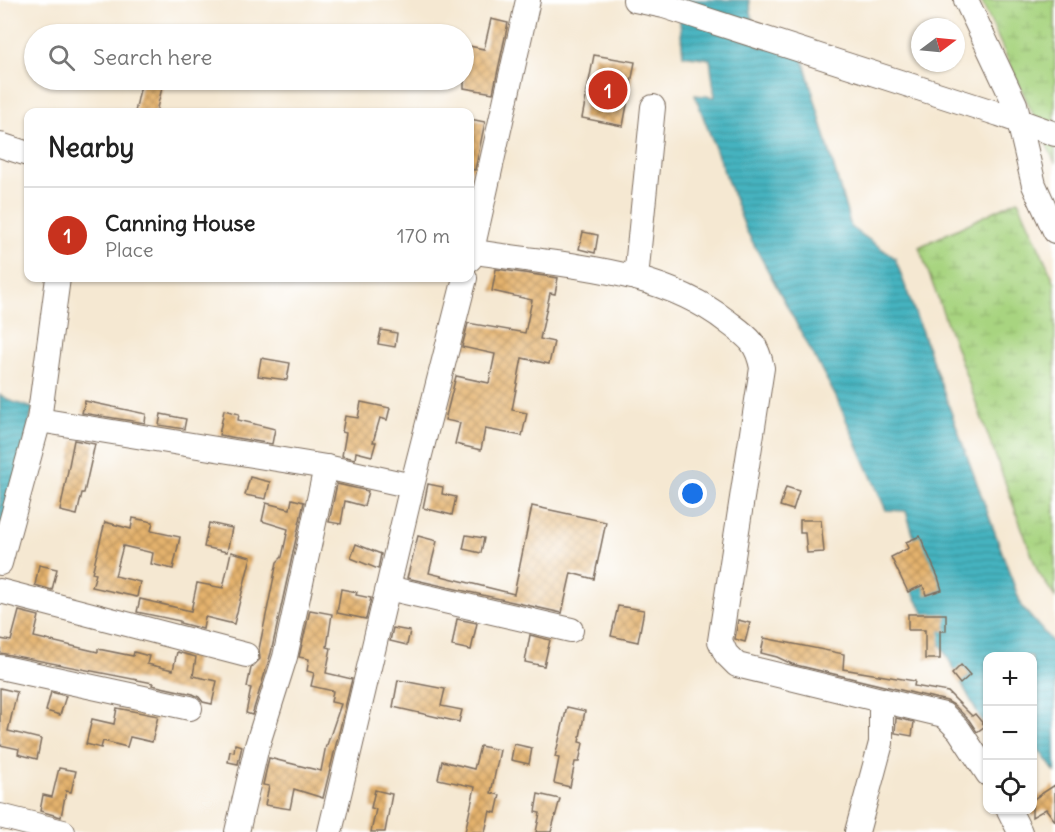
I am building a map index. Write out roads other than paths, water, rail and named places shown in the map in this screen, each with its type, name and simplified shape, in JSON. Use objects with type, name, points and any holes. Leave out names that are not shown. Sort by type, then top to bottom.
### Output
[{"type":"street","points":[[474,236],[528,0]]},
{"type":"street","points":[[635,0],[691,15],[1010,117],[1055,134]]},
{"type":"street","points":[[966,0],[1015,104],[1010,117],[1034,185],[1055,231]]},
{"type":"street","points":[[636,278],[653,107]]},
{"type":"street","points":[[0,145],[24,153]]},
{"type":"street","points":[[474,254],[600,270],[636,278],[717,313],[751,339],[759,351],[762,368],[720,641],[726,654],[737,665],[944,715],[959,730],[983,768]]},
{"type":"street","points":[[0,563],[39,420],[57,282]]},
{"type":"street","points":[[330,832],[412,486],[464,282]]},
{"type":"street","points":[[39,420],[326,467],[412,486]]},
{"type":"street","points":[[237,832],[257,746],[285,657],[326,467]]},
{"type":"street","points":[[388,588],[571,630]]},
{"type":"street","points":[[0,591],[246,655]]},
{"type":"street","points":[[0,667],[190,708]]},
{"type":"street","points":[[857,832],[881,743],[881,700]]},
{"type":"street","points":[[1011,814],[1020,832]]},
{"type":"street","points":[[0,816],[63,832]]},
{"type":"water","points":[[678,0],[749,0],[757,45],[802,55],[851,227],[895,258],[1022,607],[1055,645],[1055,772],[1037,747],[1037,652],[983,652],[983,723],[899,567],[916,544],[906,511],[886,510],[836,397],[746,230],[695,95],[715,97],[710,59],[683,55]]},
{"type":"water","points":[[0,395],[33,408],[0,547]]},
{"type":"place","name":"Canning House","points":[[608,90]]}]
